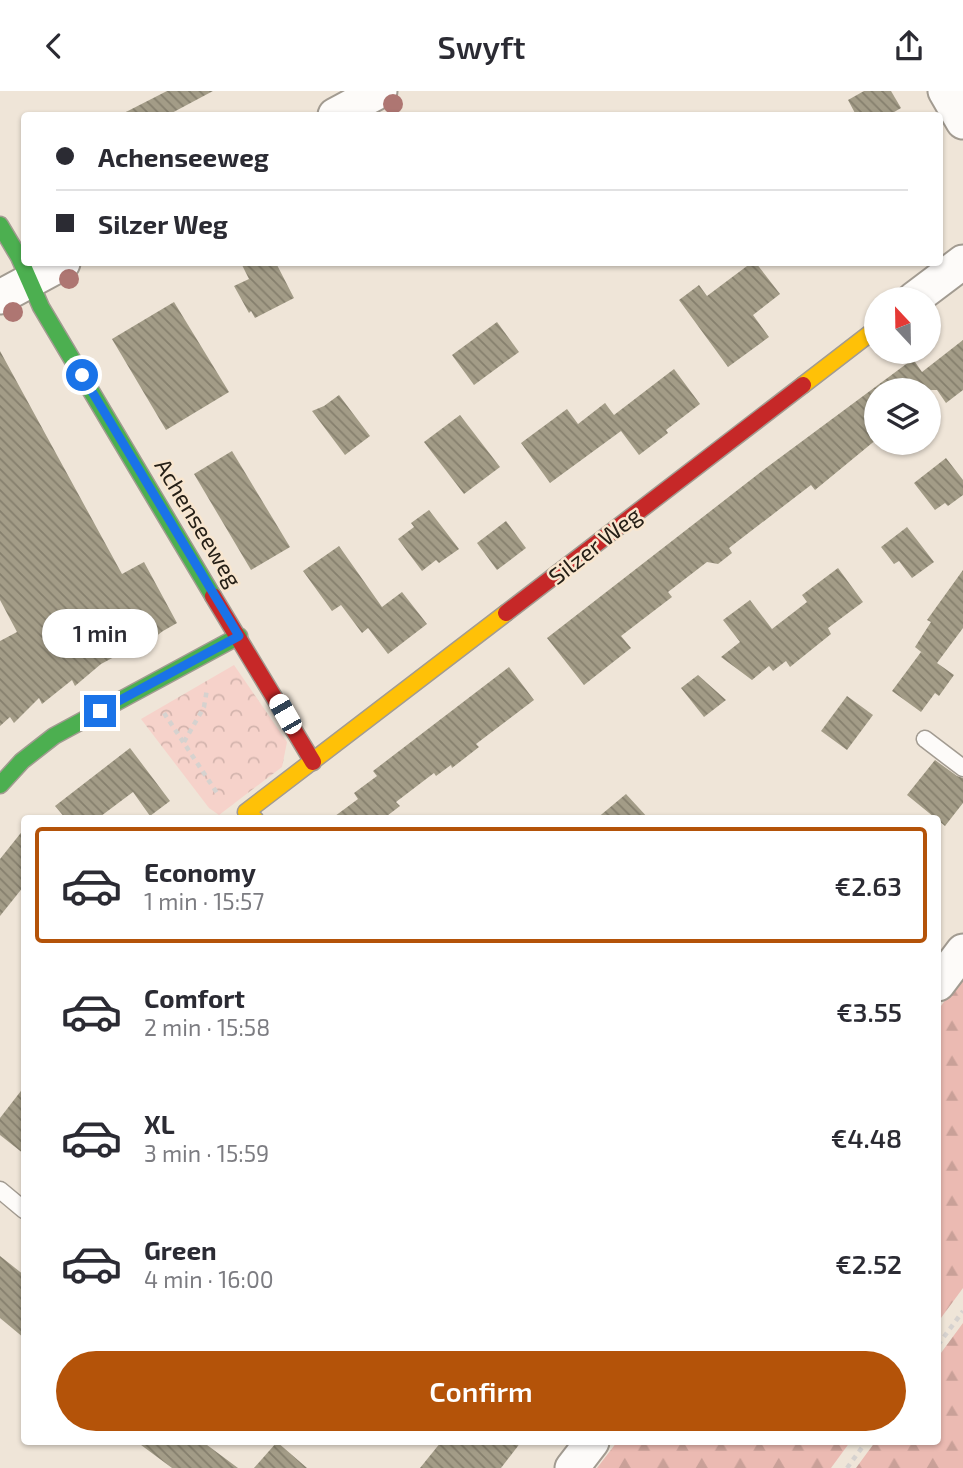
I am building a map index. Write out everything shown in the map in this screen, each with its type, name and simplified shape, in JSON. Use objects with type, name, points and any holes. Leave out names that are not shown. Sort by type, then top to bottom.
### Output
[{"type":"street","points":[[341,112],[380,91]]},
{"type":"street","points":[[945,91],[963,122]]},
{"type":"street","name":"Achenseeweg","points":[[0,225],[21,261]]},
{"type":"street","points":[[930,287],[963,262]]},
{"type":"street","name":"Achenseeweg","points":[[23,266],[41,307],[313,762]]},
{"type":"street","points":[[0,297],[58,266]]},
{"type":"street","name":"Silzer Weg","points":[[313,762],[864,338]]},
{"type":"street","points":[[0,785],[22,761],[54,736],[239,636]]},
{"type":"street","points":[[250,815],[246,812],[313,762]]},
{"type":"street","points":[[941,980],[963,951]]},
{"type":"street","points":[[572,1468],[590,1445]]},
{"type":"lane","points":[[925,739],[963,768]]},
{"type":"lane","points":[[0,1190],[21,1208]]},
{"type":"path","points":[[184,742],[204,707],[207,690],[194,660]]},
{"type":"path","points":[[145,687],[225,805]]},
{"type":"path","points":[[941,1341],[963,1311]]},
{"type":"path","points":[[846,1468],[864,1445]]},
{"type":"green space","points":[[234,665],[287,742],[282,767],[219,815],[209,808],[141,719]]},
{"type":"green space","points":[[963,976],[963,1288],[941,1318],[941,1006]]},
{"type":"green space","points":[[963,1323],[963,1468],[856,1468],[873,1445],[941,1445],[941,1353]]},
{"type":"green space","points":[[615,1445],[848,1445],[831,1468],[597,1468]]},
{"type":"building","points":[[167,91],[213,91],[174,112],[126,112]]},
{"type":"building","points":[[864,91],[891,91],[901,108],[894,112],[854,112],[848,100]]},
{"type":"building","points":[[242,266],[278,266],[294,298],[255,318],[251,311],[249,313],[234,286],[249,279]]},
{"type":"building","points":[[747,266],[758,266],[780,294],[753,315],[769,337],[728,367],[679,300],[699,285],[707,296]]},
{"type":"building","points":[[174,302],[229,392],[166,430],[112,339]]},
{"type":"building","points":[[497,322],[519,352],[474,385],[452,355]]},
{"type":"building","points":[[963,340],[963,390],[946,403],[941,396],[941,378],[887,378],[906,364],[916,364],[922,372],[932,364],[942,364],[942,356]]},
{"type":"building","points":[[0,351],[122,574],[144,562],[177,623],[134,653],[131,648],[101,664],[75,686],[72,680],[42,704],[39,698],[14,723],[10,717],[0,726],[0,641],[17,632],[0,600]]},
{"type":"building","points":[[674,369],[700,404],[639,455],[621,431],[550,483],[521,443],[567,409],[578,424],[605,403],[614,415]]},
{"type":"building","points":[[339,395],[370,436],[345,455],[312,411]]},
{"type":"building","points":[[864,395],[864,450],[815,490],[811,485],[729,548],[732,553],[718,564],[707,562],[668,592],[672,597],[621,636],[631,648],[584,685],[547,638]]},
{"type":"building","points":[[460,415],[500,467],[464,494],[424,442]]},
{"type":"building","points":[[232,451],[290,547],[251,570],[194,474]]},
{"type":"building","points":[[946,458],[963,480],[963,495],[948,506],[945,503],[935,510],[914,483]]},
{"type":"building","points":[[429,510],[459,549],[439,563],[436,560],[422,571],[398,539],[414,527],[411,523]]},
{"type":"building","points":[[506,521],[526,548],[497,570],[477,543]]},
{"type":"building","points":[[907,527],[934,562],[912,578],[899,561],[894,564],[881,547]]},
{"type":"building","points":[[339,546],[382,607],[402,592],[427,624],[388,654],[368,628],[362,633],[341,605],[332,611],[303,571]]},
{"type":"building","points":[[838,568],[863,602],[828,628],[831,634],[790,667],[786,661],[773,671],[769,666],[752,680],[721,657],[740,642],[723,620],[750,600],[772,629],[807,602],[802,595]]},
{"type":"building","points":[[963,570],[963,628],[937,663],[954,675],[939,696],[935,693],[921,712],[892,691],[921,652],[925,655],[915,647],[931,622],[927,620]]},
{"type":"building","points":[[509,667],[534,700],[476,744],[479,747],[452,768],[451,765],[436,776],[434,773],[396,802],[400,806],[388,815],[336,815],[358,799],[354,793],[377,776],[373,771]]},
{"type":"building","points":[[698,675],[726,700],[704,717],[681,688]]},
{"type":"building","points":[[847,696],[873,715],[847,750],[821,731]]},
{"type":"building","points":[[130,748],[170,801],[151,815],[133,792],[102,815],[63,815],[55,806]]},
{"type":"building","points":[[935,760],[963,778],[963,803],[945,826],[941,823],[941,815],[932,815],[907,795]]},
{"type":"building","points":[[626,794],[645,815],[601,815]]},
{"type":"building","points":[[21,833],[21,890],[0,916],[0,859]]},
{"type":"building","points":[[21,1091],[21,1152],[0,1135],[0,1118]]},
{"type":"building","points":[[0,1256],[21,1273],[21,1336],[0,1318]]},
{"type":"building","points":[[141,1445],[207,1445],[238,1468],[172,1468]]},
{"type":"building","points":[[274,1445],[280,1445],[307,1468],[254,1468]]},
{"type":"building","points":[[439,1445],[519,1445],[501,1468],[420,1468]]},
{"type":"traffic: fast","points":[[0,225],[21,262]]},
{"type":"traffic: fast","points":[[23,266],[41,307],[213,596]]},
{"type":"traffic: fast","points":[[0,785],[22,761],[54,736],[239,636]]},
{"type":"traffic: slow","points":[[803,385],[864,338]]},
{"type":"traffic: slow","points":[[250,815],[246,812],[506,613]]},
{"type":"traffic: jam","points":[[506,613],[803,385]]},
{"type":"traffic: jam","points":[[213,596],[313,762]]},
{"type":"route","points":[[82,375],[239,636],[100,711]]}]
